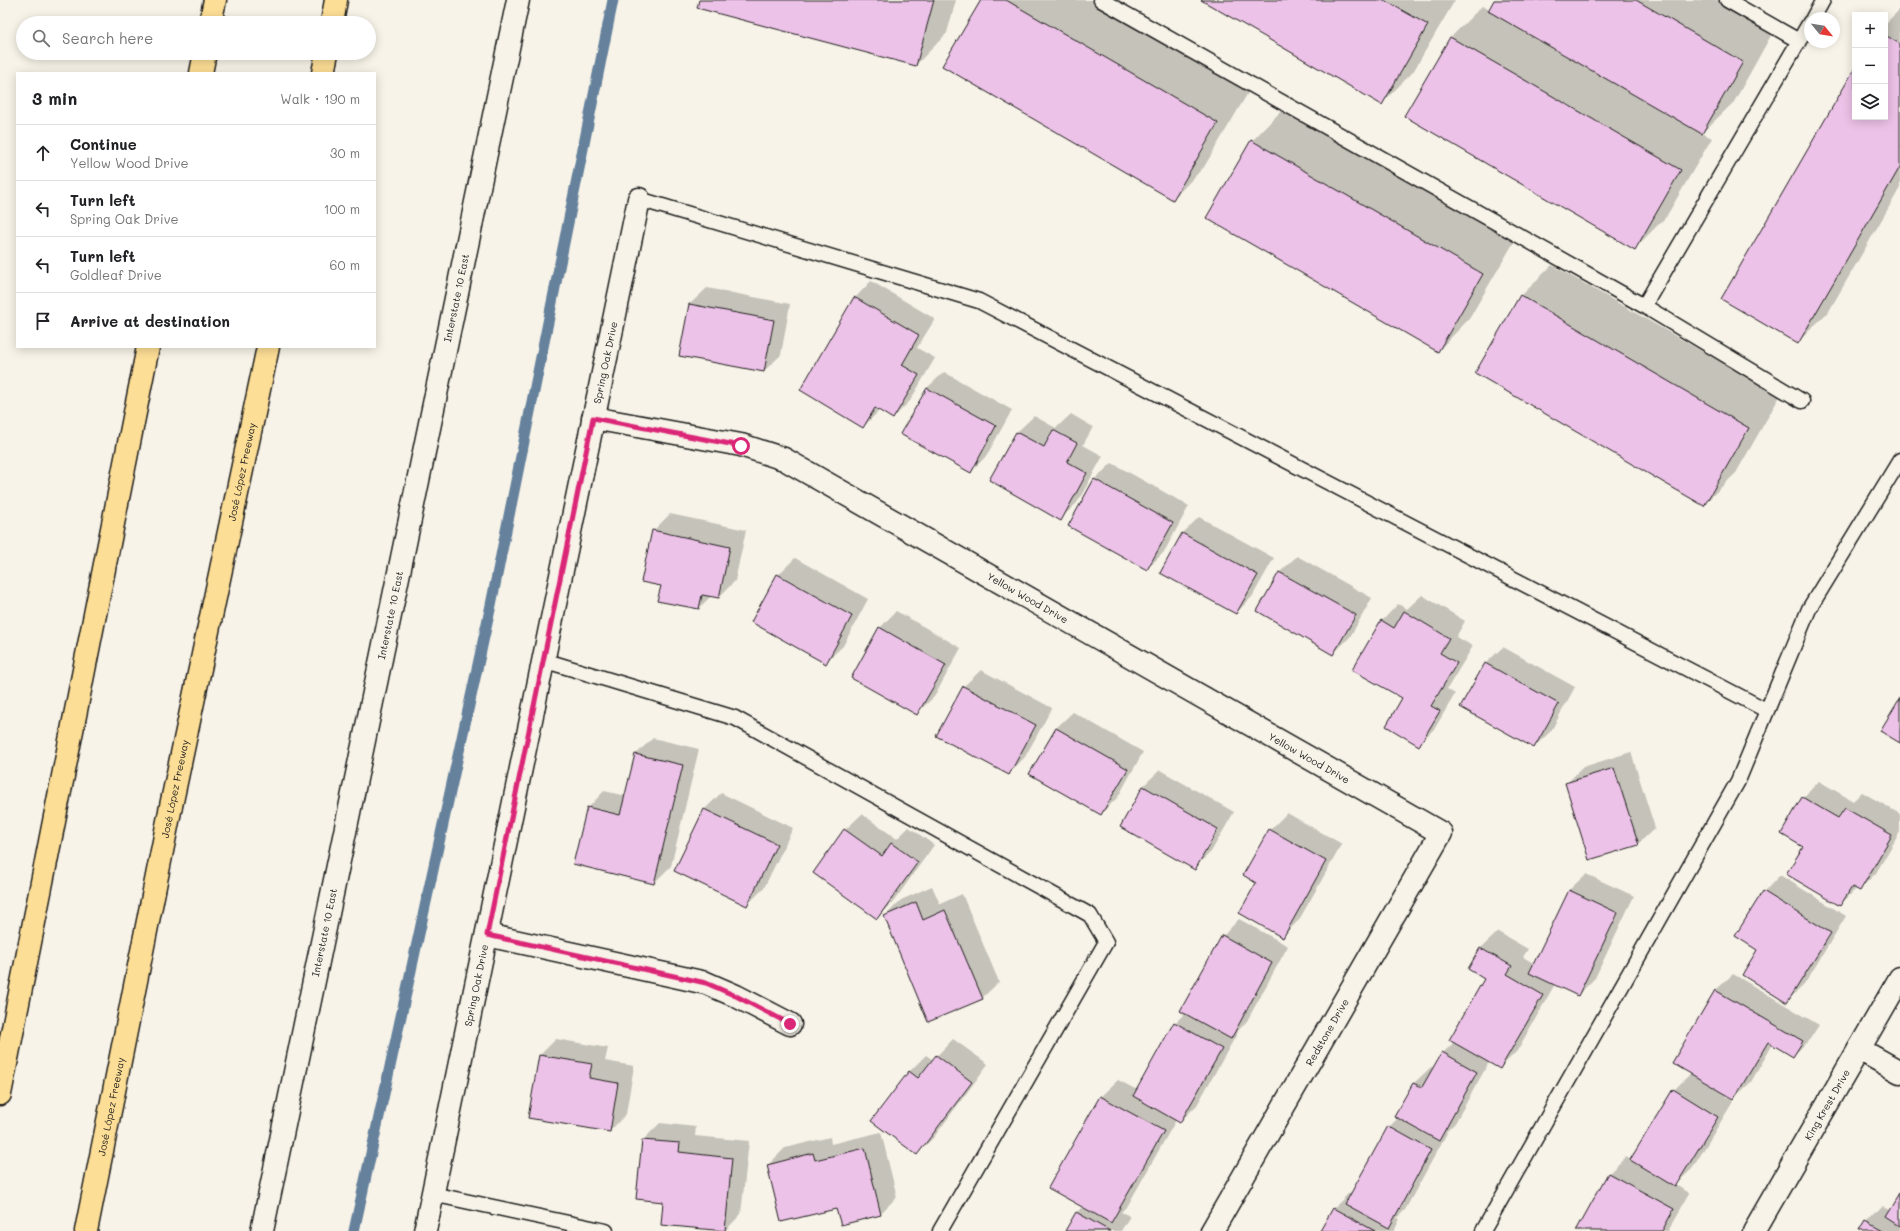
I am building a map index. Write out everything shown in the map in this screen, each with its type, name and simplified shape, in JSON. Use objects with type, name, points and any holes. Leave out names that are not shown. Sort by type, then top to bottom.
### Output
[{"type":"highway","points":[[212,16],[215,0]]},
{"type":"highway","points":[[333,16],[336,0]]},
{"type":"highway","points":[[201,72],[204,60]]},
{"type":"highway","points":[[323,72],[325,60]]},
{"type":"highway","points":[[0,1094],[148,348]]},
{"type":"highway","name":"José López Freeway","points":[[86,1231],[171,806],[268,348]]},
{"type":"street","name":"Interstate 10 East","points":[[262,1231],[518,0]]},
{"type":"street","name":"Spring Oak Drive","points":[[425,1231],[639,199]]},
{"type":"street","name":"Yellow Wood Drive","points":[[593,418],[741,446],[784,459],[1441,833]]},
{"type":"street","name":"Redstone Drive","points":[[1212,1231],[1441,833]]},
{"type":"street","points":[[487,935],[706,983],[736,996],[790,1024]]},
{"type":"street","name":"King Krest Drive","points":[[1754,1231],[1900,978]]},
{"type":"street","points":[[1859,1049],[1900,1072]]},
{"type":"lane","points":[[1101,0],[1644,306],[1802,401]]},
{"type":"lane","points":[[1727,0],[1799,41]]},
{"type":"lane","points":[[1816,12],[1823,0]]},
{"type":"lane","points":[[1644,306],[1804,32]]},
{"type":"lane","points":[[639,199],[979,301],[1766,710]]},
{"type":"lane","points":[[1483,1231],[1738,781],[1766,710],[1809,609],[1900,460]]},
{"type":"lane","points":[[543,660],[735,718],[1090,915],[1106,942],[940,1231]]},
{"type":"lane","points":[[432,1194],[606,1231]]},
{"type":"building","points":[[699,0],[934,0],[916,66],[697,8]]},
{"type":"building","points":[[981,0],[1006,0],[1218,123],[1173,200],[942,66]]},
{"type":"building","points":[[1201,0],[1384,0],[1428,25],[1382,105]]},
{"type":"building","points":[[1494,0],[1636,0],[1743,62],[1702,134],[1488,11]]},
{"type":"building","points":[[1450,37],[1681,170],[1635,250],[1404,116]]},
{"type":"building","points":[[1888,37],[1900,44],[1900,167],[1798,344],[1721,299],[1852,73],[1852,120],[1888,120]]},
{"type":"building","points":[[1251,140],[1483,274],[1438,352],[1206,218]]},
{"type":"building","points":[[1520,295],[1749,428],[1704,506],[1475,373]]},
{"type":"building","points":[[854,297],[919,335],[902,365],[919,375],[893,419],[875,408],[863,428],[800,390]]},
{"type":"building","points":[[689,304],[774,320],[764,372],[679,356]]},
{"type":"building","points":[[927,388],[996,426],[971,473],[900,434]]},
{"type":"building","points":[[1053,430],[1077,443],[1067,462],[1087,473],[1061,521],[989,480],[1016,432],[1044,447]]},
{"type":"building","points":[[1094,479],[1173,523],[1147,570],[1068,526]]},
{"type":"building","points":[[652,530],[730,547],[719,598],[702,595],[699,609],[657,601],[661,586],[641,582]]},
{"type":"building","points":[[1182,533],[1258,575],[1236,614],[1160,573]]},
{"type":"building","points":[[1279,572],[1356,615],[1333,655],[1257,611]]},
{"type":"building","points":[[777,574],[852,616],[826,664],[751,622]]},
{"type":"building","points":[[1404,611],[1449,638],[1440,653],[1457,663],[1431,706],[1440,711],[1419,746],[1386,726],[1402,698],[1352,670],[1381,620],[1394,628]]},
{"type":"building","points":[[879,627],[946,665],[917,715],[851,678]]},
{"type":"building","points":[[1485,663],[1559,704],[1534,748],[1460,707]]},
{"type":"building","points":[[963,686],[1036,725],[1009,775],[936,736]]},
{"type":"building","points":[[1900,698],[1900,743],[1880,731]]},
{"type":"building","points":[[1056,728],[1128,769],[1101,815],[1029,774]]},
{"type":"building","points":[[635,754],[683,765],[654,884],[573,864],[587,807],[620,815]]},
{"type":"building","points":[[1614,768],[1639,845],[1589,860],[1565,783]]},
{"type":"building","points":[[1143,786],[1218,829],[1195,870],[1120,827]]},
{"type":"building","points":[[1802,797],[1838,818],[1845,808],[1892,835],[1860,891],[1852,887],[1840,906],[1786,874],[1803,847],[1781,834]]},
{"type":"building","points":[[704,809],[777,844],[747,906],[674,871]]},
{"type":"building","points":[[844,829],[882,856],[891,843],[918,862],[877,919],[813,873]]},
{"type":"building","points":[[1269,829],[1326,861],[1283,938],[1239,913],[1256,883],[1243,875]]},
{"type":"building","points":[[1569,890],[1618,913],[1578,996],[1529,973]]},
{"type":"building","points":[[1763,891],[1831,933],[1787,1003],[1742,975],[1757,950],[1735,936]]},
{"type":"building","points":[[916,902],[923,920],[945,910],[983,999],[928,1022],[884,916]]},
{"type":"building","points":[[1222,935],[1272,963],[1231,1039],[1180,1011]]},
{"type":"building","points":[[1480,948],[1512,966],[1507,974],[1543,995],[1500,1069],[1449,1040],[1484,979],[1468,969]]},
{"type":"building","points":[[1715,990],[1803,1041],[1793,1057],[1768,1042],[1734,1099],[1672,1063]]},
{"type":"building","points":[[1174,1022],[1222,1049],[1180,1123],[1133,1096]]},
{"type":"building","points":[[1442,1052],[1477,1072],[1439,1141],[1394,1116],[1413,1083],[1422,1087]]},
{"type":"building","points":[[539,1055],[592,1064],[589,1078],[618,1083],[610,1132],[528,1118]]},
{"type":"building","points":[[936,1055],[972,1082],[917,1155],[871,1121],[909,1071],[918,1078]]},
{"type":"building","points":[[1673,1089],[1718,1117],[1675,1187],[1630,1160]]},
{"type":"building","points":[[1100,1096],[1164,1131],[1111,1223],[1048,1188]]},
{"type":"building","points":[[1388,1126],[1431,1150],[1389,1228],[1345,1204]]},
{"type":"building","points":[[642,1140],[680,1143],[679,1152],[732,1158],[725,1231],[661,1225],[663,1202],[636,1199]]},
{"type":"building","points":[[865,1148],[881,1215],[841,1225],[836,1209],[781,1222],[767,1165],[813,1153],[815,1160]]},
{"type":"building","points":[[1608,1173],[1674,1209],[1662,1231],[1576,1231]]},
{"type":"building","points":[[1900,1192],[1900,1224],[1886,1215]]},
{"type":"building","points":[[1333,1208],[1375,1231],[1320,1231]]},
{"type":"building","points":[[1076,1212],[1110,1231],[1065,1231]]},
{"type":"building","points":[[1866,1221],[1884,1231],[1860,1231]]},
{"type":"waterway","points":[[354,1231],[491,605],[613,0]]},
{"type":"route","points":[[741,446],[593,418],[487,935],[706,983],[736,996],[790,1024]]}]
